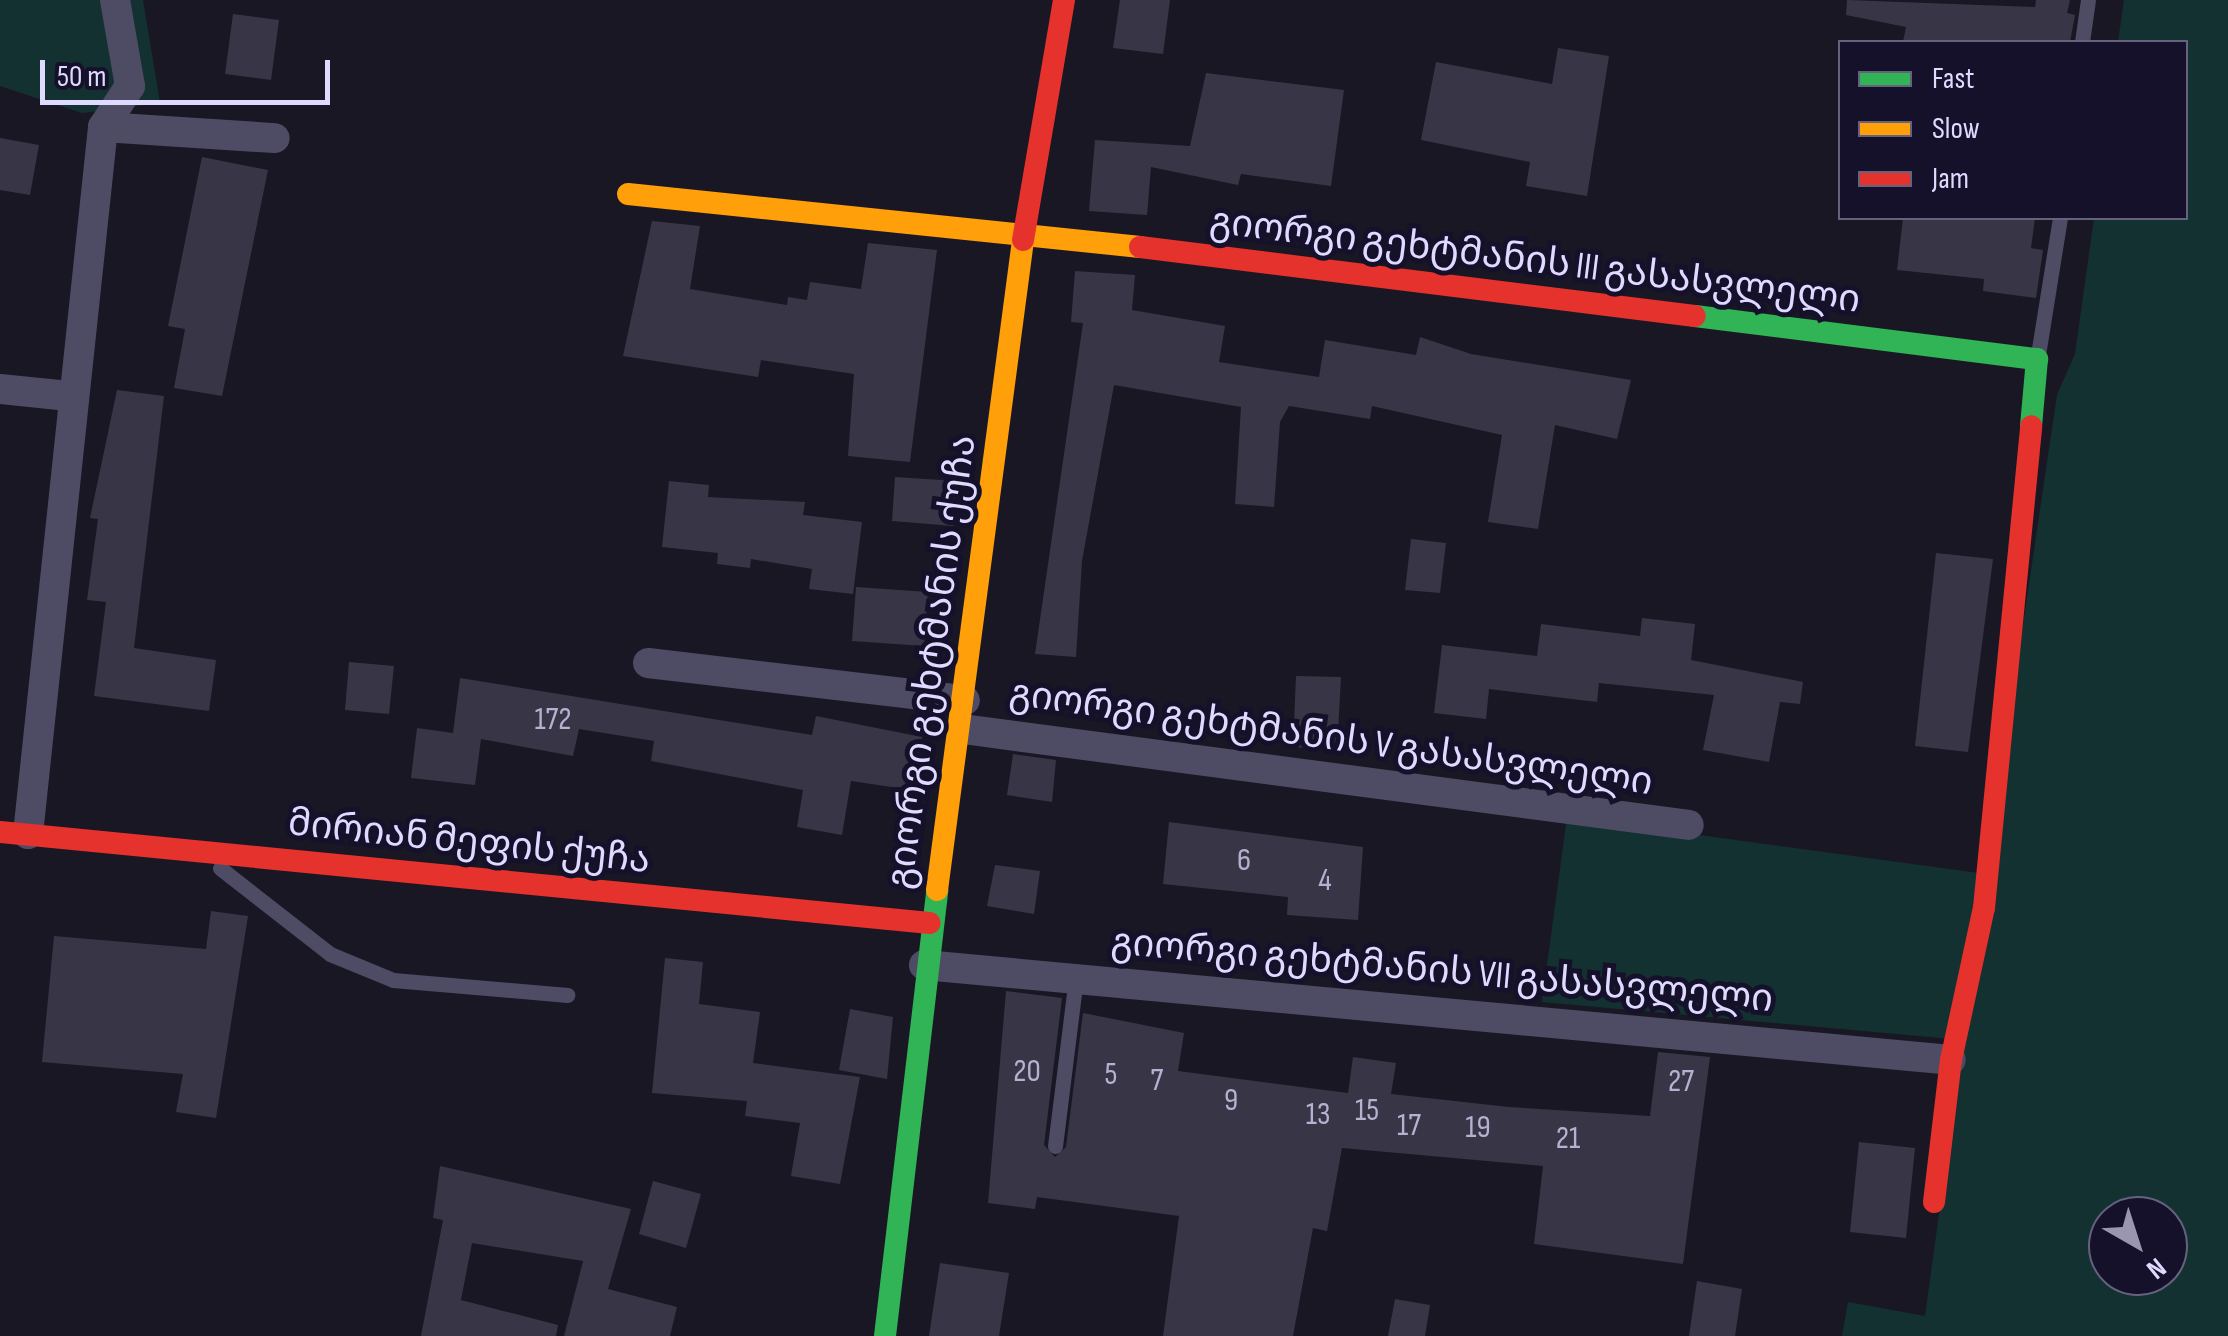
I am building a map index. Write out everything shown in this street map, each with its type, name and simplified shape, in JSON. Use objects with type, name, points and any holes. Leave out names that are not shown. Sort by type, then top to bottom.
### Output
[{"type":"street","points":[[14,833],[103,127],[130,86],[114,0]]},
{"type":"street","name":"გიორგი გეხტმანის ქუჩა","points":[[886,1336],[924,965],[964,715],[1024,233],[1064,0]]},
{"type":"street","points":[[103,127],[274,138]]},
{"type":"street","name":"გიორგი გეხტმანის III გასასვლელი","points":[[628,194],[1024,233],[2038,359]]},
{"type":"street","points":[[1934,1202],[1951,1060],[1984,908],[2038,359]]},
{"type":"street","points":[[0,389],[69,396]]},
{"type":"street","name":"გიორგი გეხტმანის V გასასვლელი","points":[[648,662],[964,715],[1689,825]]},
{"type":"street","name":"მირიან მეფის ქუჩა","points":[[14,833],[930,923]]},
{"type":"street","name":"გიორგი გეხტმანის VII გასასვლელი","points":[[924,965],[1951,1060]]},
{"type":"lane","points":[[2082,40],[2088,0]]},
{"type":"lane","points":[[2038,359],[2060,220]]},
{"type":"lane","points":[[175,848],[234,875],[330,954],[393,980],[566,995]]},
{"type":"lane","points":[[1056,1146],[1076,978]]},
{"type":"green space","points":[[0,0],[143,0],[160,103],[82,113],[0,86]]},
{"type":"green space","points":[[2124,0],[2228,0],[2228,1336],[1842,1336],[1848,1302],[1925,1316],[1963,1040],[1542,1002],[1567,817],[1986,874],[2057,395],[2075,354],[2094,220],[2188,220],[2188,40],[2118,40]]},
{"type":"building","points":[[1120,0],[1170,0],[1163,54],[1113,48]]},
{"type":"building","points":[[1847,0],[2035,7],[2036,0],[2070,0],[2067,13],[2075,15],[2070,40],[1903,40],[1906,27],[1846,15]]},
{"type":"building","points":[[233,14],[279,20],[271,80],[225,74]]},
{"type":"building","points":[[1558,48],[1609,56],[1587,196],[1526,186],[1530,162],[1421,140],[1436,62],[1552,84]]},
{"type":"building","points":[[1206,73],[1344,90],[1331,186],[1241,174],[1238,185],[1151,167],[1147,215],[1089,211],[1095,140],[1190,146]]},
{"type":"building","points":[[0,138],[39,145],[30,195],[0,190]]},
{"type":"building","points":[[202,157],[268,170],[222,396],[174,388],[185,329],[168,326]]},
{"type":"building","points":[[1903,220],[2035,220],[2031,248],[2043,250],[2036,298],[1983,291],[1984,279],[1897,270]]},
{"type":"building","points":[[652,221],[700,226],[690,289],[787,305],[788,297],[807,300],[810,282],[861,289],[868,243],[937,250],[910,462],[848,456],[854,374],[761,360],[758,377],[623,356]]},
{"type":"building","points":[[1075,271],[1135,275],[1132,310],[1225,326],[1219,362],[1319,377],[1325,340],[1416,355],[1420,337],[1471,354],[1631,380],[1617,439],[1555,425],[1538,529],[1488,522],[1502,435],[1372,406],[1370,419],[1289,406],[1280,422],[1274,507],[1235,504],[1241,407],[1114,385],[1082,561],[1076,657],[1035,654],[1083,323],[1071,322]]},
{"type":"building","points":[[117,390],[164,396],[134,648],[216,660],[209,711],[94,696],[106,602],[87,600],[98,519],[90,518]]},
{"type":"building","points":[[895,477],[957,481],[953,526],[892,521]]},
{"type":"building","points":[[669,481],[709,485],[708,497],[805,502],[803,515],[862,522],[853,594],[809,589],[812,569],[751,559],[750,568],[717,564],[718,553],[662,547]]},
{"type":"building","points":[[1411,539],[1446,543],[1440,593],[1405,590]]},
{"type":"building","points":[[1936,553],[1993,559],[1968,752],[1915,746]]},
{"type":"building","points":[[856,587],[928,592],[924,646],[852,641]]},
{"type":"building","points":[[1642,618],[1695,624],[1691,660],[1803,682],[1800,704],[1780,702],[1769,762],[1703,750],[1714,695],[1599,683],[1597,702],[1489,689],[1486,719],[1434,713],[1442,645],[1537,656],[1541,624],[1640,636]]},
{"type":"building","points":[[349,662],[394,666],[389,714],[345,710]]},
{"type":"building","points":[[1296,676],[1341,677],[1337,750],[1293,747]]},
{"type":"building","points":[[460,678],[812,735],[816,716],[922,737],[912,790],[851,781],[842,835],[797,827],[803,790],[651,761],[654,741],[579,729],[573,756],[481,739],[475,785],[411,778],[417,728],[453,733]]},
{"type":"building","points":[[1013,754],[1056,760],[1052,802],[1007,795]]},
{"type":"building","points":[[1169,822],[1363,847],[1358,920],[1287,915],[1288,897],[1163,884]]},
{"type":"building","points":[[995,865],[1040,871],[1034,914],[987,906]]},
{"type":"building","points":[[211,911],[248,916],[216,1118],[176,1112],[183,1074],[42,1062],[54,936],[206,949]]},
{"type":"building","points":[[665,958],[703,962],[699,1004],[760,1012],[753,1063],[860,1077],[840,1184],[791,1176],[800,1123],[745,1116],[747,1101],[652,1093]]},
{"type":"building","points":[[1006,991],[1062,998],[1044,1145],[1055,1157],[1066,1147],[1083,1013],[1184,1033],[1178,1071],[1348,1093],[1353,1057],[1396,1063],[1391,1094],[1509,1107],[1650,1116],[1658,1052],[1710,1057],[1683,1264],[1534,1244],[1543,1166],[1342,1148],[1327,1231],[1313,1228],[1293,1336],[1163,1336],[1179,1216],[1037,1197],[1035,1209],[988,1203]]},
{"type":"building","points":[[850,1009],[893,1017],[887,1079],[839,1070]]},
{"type":"building","points":[[1859,1142],[1915,1148],[1906,1238],[1850,1232]]},
{"type":"building","points":[[440,1166],[631,1209],[608,1289],[677,1307],[670,1336],[564,1336],[583,1261],[472,1243],[461,1300],[558,1325],[556,1336],[421,1336],[443,1220],[433,1218]]},
{"type":"building","points":[[653,1181],[701,1194],[686,1248],[639,1234]]},
{"type":"building","points":[[940,1263],[1009,1273],[999,1336],[929,1336]]},
{"type":"building","points":[[1697,1281],[1742,1289],[1735,1336],[1689,1336]]},
{"type":"building","points":[[1395,1299],[1430,1305],[1425,1336],[1388,1336]]},
{"type":"traffic: fast","points":[[1695,316],[2037,359],[2031,426]]},
{"type":"traffic: fast","points":[[885,1336],[937,890]]},
{"type":"traffic: slow","points":[[628,194],[1140,247]]},
{"type":"traffic: slow","points":[[937,890],[1023,240]]},
{"type":"traffic: jam","points":[[1023,240],[1064,0]]},
{"type":"traffic: jam","points":[[1140,247],[1695,316]]},
{"type":"traffic: jam","points":[[1934,1202],[1951,1060],[1984,908],[2031,426]]},
{"type":"traffic: jam","points":[[0,832],[930,923]]}]
